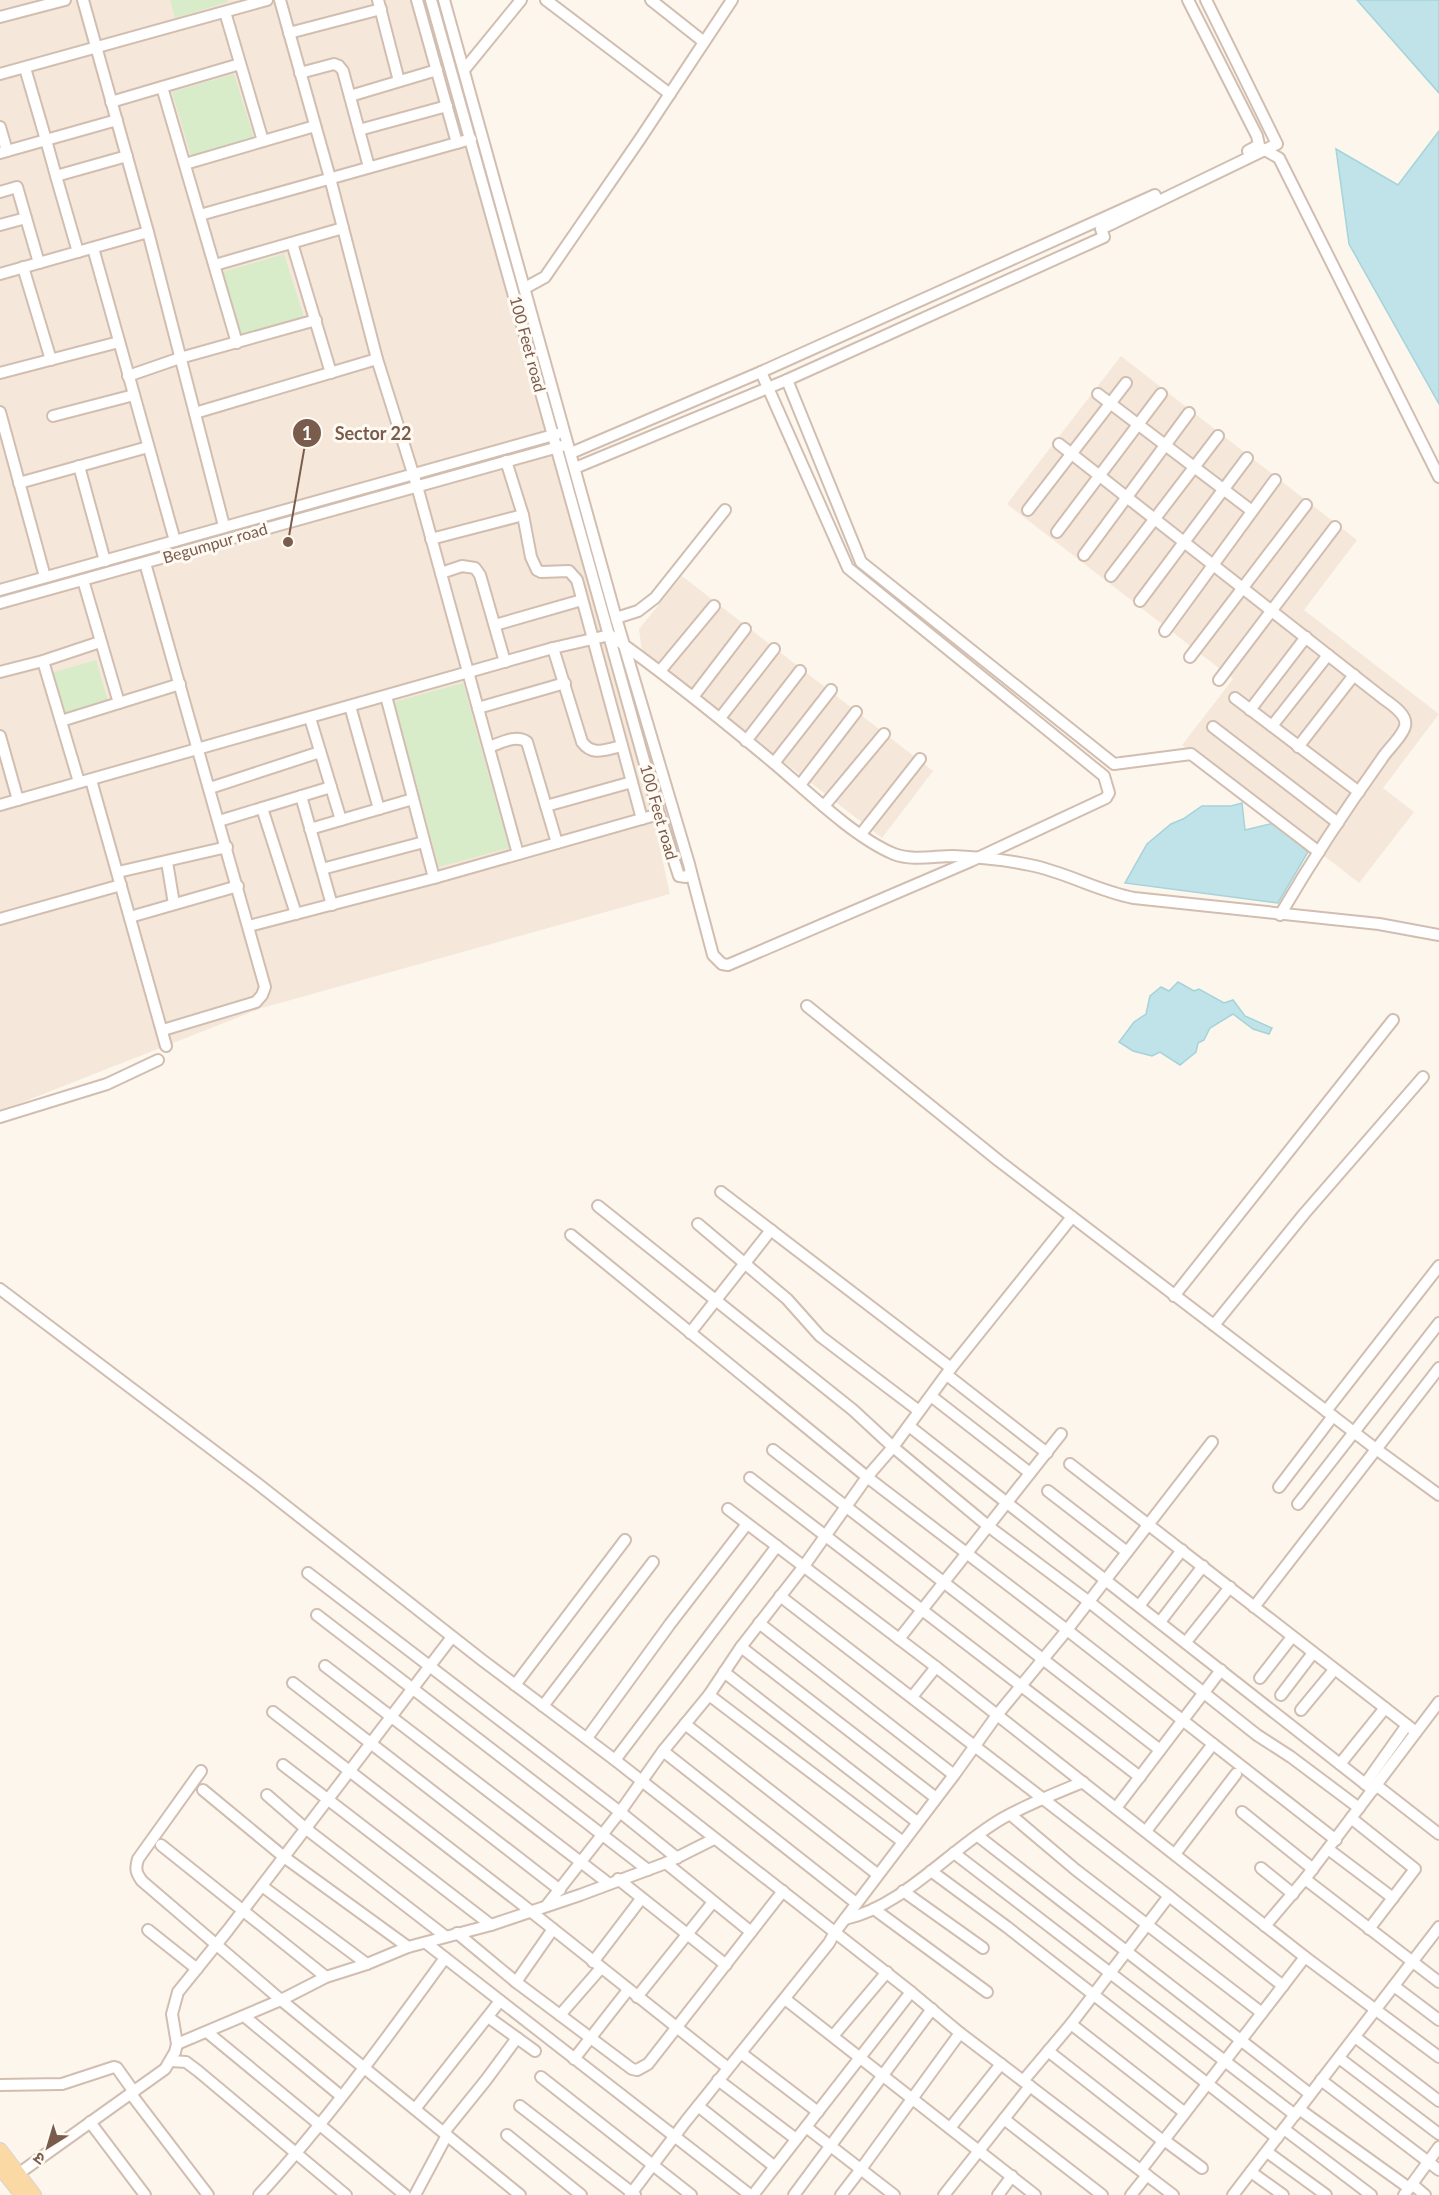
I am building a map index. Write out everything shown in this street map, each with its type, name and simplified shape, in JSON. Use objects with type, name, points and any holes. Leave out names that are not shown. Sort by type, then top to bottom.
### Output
[{"type":"main road","points":[[0,2150],[34,2195]]},
{"type":"main road","points":[[0,2167],[22,2195]]},
{"type":"street","points":[[0,17],[26,5],[65,0]]},
{"type":"street","points":[[83,0],[148,232],[224,526]]},
{"type":"street","points":[[0,75],[267,0]]},
{"type":"street","points":[[280,0],[330,178],[377,359],[417,486],[518,854]]},
{"type":"street","points":[[417,0],[457,143]]},
{"type":"street","name":"100 Feet road","points":[[431,0],[659,814],[679,876],[686,877],[691,872],[616,618],[444,0]]},
{"type":"street","points":[[464,70],[521,0]]},
{"type":"street","points":[[546,0],[670,94]]},
{"type":"street","points":[[651,0],[704,42]]},
{"type":"street","points":[[525,288],[545,277],[732,0]]},
{"type":"street","points":[[1188,0],[1261,148],[1279,158],[1439,477]]},
{"type":"street","points":[[575,468],[788,380],[1104,237],[1101,229],[1261,148],[1277,144],[1206,0]]},
{"type":"street","points":[[289,33],[380,5],[399,81]]},
{"type":"street","points":[[225,12],[263,141]]},
{"type":"street","points":[[111,102],[240,64]]},
{"type":"street","points":[[300,73],[328,65],[339,66],[343,70],[369,167]]},
{"type":"street","points":[[25,68],[78,252]]},
{"type":"street","points":[[350,96],[437,70]]},
{"type":"street","points":[[162,87],[237,343]]},
{"type":"street","points":[[359,130],[447,106]]},
{"type":"street","points":[[0,127],[3,152],[117,120]]},
{"type":"street","points":[[185,164],[315,126]]},
{"type":"street","points":[[200,215],[471,139]]},
{"type":"street","name":"Begumpur road","points":[[0,603],[506,461],[555,448],[569,449],[761,372],[1261,148]]},
{"type":"street","points":[[56,176],[127,156]]},
{"type":"street","points":[[0,192],[17,188],[39,263]]},
{"type":"street","points":[[0,225],[26,218]]},
{"type":"street","points":[[215,265],[343,228]]},
{"type":"street","points":[[0,274],[148,232]]},
{"type":"street","points":[[292,243],[331,373]]},
{"type":"street","points":[[93,248],[175,541]]},
{"type":"street","points":[[23,267],[51,360]]},
{"type":"street","points":[[128,376],[180,358],[316,320]]},
{"type":"street","points":[[0,373],[119,342]]},
{"type":"street","points":[[195,413],[377,359]]},
{"type":"street","points":[[691,872],[713,954],[718,962],[728,965],[977,858],[1106,798],[1109,793],[1104,776],[848,568],[761,372]]},
{"type":"street","points":[[788,380],[861,562],[1114,764],[1191,754],[1319,852]]},
{"type":"street","points":[[1028,510],[1126,382]]},
{"type":"street","points":[[1098,394],[1251,512]]},
{"type":"street","points":[[1057,532],[1161,394]]},
{"type":"street","points":[[53,416],[134,395]]},
{"type":"street","points":[[0,412],[45,578]]},
{"type":"street","points":[[1084,555],[1189,413]]},
{"type":"street","name":"Begumpur road","points":[[0,590],[564,431]]},
{"type":"street","points":[[1111,576],[1218,436]]},
{"type":"street","points":[[1059,444],[1400,713],[1406,726],[1338,823],[1280,915]]},
{"type":"street","points":[[19,483],[148,447]]},
{"type":"street","points":[[1140,601],[1247,458]]},
{"type":"street","points":[[506,461],[523,515],[531,556],[537,570],[548,573],[569,571],[573,574],[642,819]]},
{"type":"street","points":[[79,466],[105,561]]},
{"type":"street","points":[[1165,631],[1275,480]]},
{"type":"street","points":[[1190,657],[1306,505]]},
{"type":"street","points":[[616,618],[638,610],[656,598],[725,510]]},
{"type":"street","points":[[432,539],[523,515]]},
{"type":"street","points":[[1219,680],[1335,528]]},
{"type":"street","points":[[203,532],[206,546]]},
{"type":"street","points":[[146,563],[265,987],[256,1002],[163,1030]]},
{"type":"street","points":[[441,573],[462,566],[475,568],[480,575],[505,662]]},
{"type":"street","points":[[83,580],[119,703]]},
{"type":"street","points":[[495,626],[582,600]]},
{"type":"street","points":[[660,671],[714,606]]},
{"type":"street","points":[[693,697],[746,629]]},
{"type":"street","points":[[0,805],[553,648],[610,634],[720,718],[824,806],[861,834],[895,854],[905,857],[955,856],[1030,865],[1096,889],[1134,898],[1379,924],[1439,935]]},
{"type":"street","points":[[1250,710],[1306,637]]},
{"type":"street","points":[[0,672],[43,661],[100,642]]},
{"type":"street","points":[[553,648],[582,742],[588,750],[594,752],[622,746]]},
{"type":"street","points":[[720,718],[774,649]]},
{"type":"street","points":[[1272,726],[1328,655]]},
{"type":"street","points":[[43,661],[79,782]]},
{"type":"street","points":[[746,741],[800,670]]},
{"type":"street","points":[[1298,747],[1354,675]]},
{"type":"street","points":[[478,708],[565,683]]},
{"type":"street","points":[[61,721],[180,684]]},
{"type":"street","points":[[774,763],[831,690]]},
{"type":"street","points":[[386,696],[434,878]]},
{"type":"street","points":[[1235,698],[1359,792]]},
{"type":"street","points":[[350,706],[379,809]]},
{"type":"street","points":[[800,785],[855,712]]},
{"type":"street","points":[[310,718],[341,820]]},
{"type":"street","points":[[1213,727],[1338,823]]},
{"type":"street","points":[[824,806],[884,734]]},
{"type":"street","points":[[0,736],[18,800]]},
{"type":"street","points":[[489,747],[513,739],[524,739],[527,742],[557,843]]},
{"type":"street","points":[[210,788],[320,752]]},
{"type":"street","points":[[861,834],[921,759]]},
{"type":"street","points":[[91,780],[166,1046]]},
{"type":"street","points":[[546,806],[632,782]]},
{"type":"street","points":[[219,821],[331,787]]},
{"type":"street","points":[[301,796],[332,905]]},
{"type":"street","points":[[310,829],[413,799]]},
{"type":"street","points":[[262,808],[296,914]]},
{"type":"street","points":[[249,926],[434,878],[659,814]]},
{"type":"street","points":[[322,869],[424,842]]},
{"type":"street","points":[[118,872],[226,847]]},
{"type":"street","points":[[167,862],[174,904]]},
{"type":"street","points":[[0,919],[121,885]]},
{"type":"street","points":[[130,917],[238,886]]},
{"type":"street","points":[[807,1006],[1174,1296],[1439,1495]]},
{"type":"street","points":[[1174,1296],[1394,1020]]},
{"type":"street","points":[[0,1117],[107,1084],[158,1060]]},
{"type":"street","points":[[1214,1325],[1304,1214],[1423,1077]]},
{"type":"street","points":[[720,1192],[771,1230],[1047,1452]]},
{"type":"street","points":[[598,1206],[852,1410],[988,1526],[1088,1601],[1264,1741],[1359,1808]]},
{"type":"street","points":[[547,1905],[620,1812],[663,1751],[709,1695],[741,1647],[804,1566],[867,1477],[893,1447],[949,1372],[1072,1217]]},
{"type":"street","points":[[698,1224],[787,1299],[820,1336],[919,1411]]},
{"type":"street","points":[[690,1333],[771,1230]]},
{"type":"street","points":[[571,1235],[867,1477],[1336,1840]]},
{"type":"street","points":[[1279,1487],[1330,1413],[1439,1266]]},
{"type":"street","points":[[0,1289],[258,1484],[452,1637],[587,1738],[887,1972],[960,2033],[1173,2195]]},
{"type":"street","points":[[1298,1504],[1439,1323]]},
{"type":"street","points":[[1254,1607],[1439,1368]]},
{"type":"street","points":[[931,1396],[1030,1473]]},
{"type":"street","points":[[909,1426],[1340,1764],[1439,1834]]},
{"type":"street","points":[[900,1639],[1061,1434]]},
{"type":"street","points":[[520,2106],[632,2194],[718,2080],[829,1943],[877,1874],[997,1715],[1067,1630],[1212,1442]]},
{"type":"street","points":[[773,1450],[1160,1750]]},
{"type":"street","points":[[1070,1464],[1412,1729]]},
{"type":"street","points":[[750,1478],[1140,1777]]},
{"type":"street","points":[[1048,1491],[1127,1552]]},
{"type":"street","points":[[728,1509],[900,1639],[1305,1957],[1439,2057]]},
{"type":"street","points":[[587,1738],[747,1524]]},
{"type":"street","points":[[515,1685],[625,1540]]},
{"type":"street","points":[[615,1760],[777,1546]]},
{"type":"street","points":[[1139,1606],[1182,1550]]},
{"type":"street","points":[[543,1706],[653,1562]]},
{"type":"street","points":[[1160,1622],[1203,1566]]},
{"type":"street","points":[[308,1573],[677,1858]]},
{"type":"street","points":[[1186,1642],[1230,1587]]},
{"type":"street","points":[[780,1596],[1045,1799],[1283,1986]]},
{"type":"street","points":[[317,1616],[648,1869]]},
{"type":"street","points":[[759,1623],[954,1774]]},
{"type":"street","points":[[18,2174],[165,2069],[171,2061],[177,2044],[172,2014],[178,1992],[218,1944],[452,1637]]},
{"type":"street","points":[[1260,1678],[1292,1637]]},
{"type":"street","points":[[741,1647],[936,1798]]},
{"type":"street","points":[[1281,1695],[1313,1653]]},
{"type":"street","points":[[326,1666],[582,1862],[641,1899],[726,1965]]},
{"type":"street","points":[[912,1697],[936,1667]]},
{"type":"street","points":[[1116,1808],[1221,1670]]},
{"type":"street","points":[[1301,1710],[1334,1670]]},
{"type":"street","points":[[724,1672],[917,1822]]},
{"type":"street","points":[[293,1683],[560,1890]]},
{"type":"street","points":[[709,1695],[903,1842]]},
{"type":"street","points":[[1265,1926],[1336,1840],[1412,1729],[1439,1702]]},
{"type":"street","points":[[1340,1764],[1385,1708]]},
{"type":"street","points":[[273,1712],[728,2068]]},
{"type":"street","points":[[685,1724],[877,1874]]},
{"type":"street","points":[[1146,1831],[1213,1744]]},
{"type":"street","points":[[663,1751],[856,1903]]},
{"type":"street","points":[[283,1765],[491,1925]]},
{"type":"street","points":[[201,1771],[138,1859],[135,1868],[142,1881],[281,2000],[520,2195]]},
{"type":"street","points":[[1175,1854],[1236,1774]]},
{"type":"street","points":[[845,1919],[864,1915],[903,1891],[978,1836],[1011,1815],[1083,1782]]},
{"type":"street","points":[[203,1790],[284,1857],[408,1947]]},
{"type":"street","points":[[267,1795],[305,1828],[445,1936]]},
{"type":"street","points":[[1242,1812],[1313,1869]]},
{"type":"street","points":[[1011,1815],[1076,1870],[1262,2013]]},
{"type":"street","points":[[1351,1818],[1414,1868],[1369,1929]]},
{"type":"street","points":[[978,1836],[1311,2094]]},
{"type":"street","points":[[177,2044],[281,2000],[326,1977],[367,1964],[408,1947],[491,1925],[666,1863],[714,1839]]},
{"type":"street","points":[[161,1845],[326,1977]]},
{"type":"street","points":[[1328,1849],[1393,1898]]},
{"type":"street","points":[[954,1853],[1225,2061],[1408,2189],[1425,2195]]},
{"type":"street","points":[[666,1863],[751,1932]]},
{"type":"street","points":[[1261,1868],[1293,1894]]},
{"type":"street","points":[[931,1871],[1007,1927],[1208,2084],[1371,2195]]},
{"type":"street","points":[[1305,1879],[1439,1982]]},
{"type":"street","points":[[262,1886],[367,1964]]},
{"type":"street","points":[[903,1891],[983,1948]]},
{"type":"street","points":[[458,1933],[516,1982],[632,2069],[637,2070],[648,2064],[783,1892]]},
{"type":"street","points":[[944,2195],[1004,2119],[1048,2051],[1169,1896]]},
{"type":"street","points":[[560,2015],[641,1899]]},
{"type":"street","points":[[637,1997],[713,1902]]},
{"type":"street","points":[[874,1909],[987,1992]]},
{"type":"street","points":[[1234,2195],[1439,1927]]},
{"type":"street","points":[[516,1982],[553,1929]]},
{"type":"street","points":[[148,1930],[196,1969]]},
{"type":"street","points":[[426,1943],[674,2137],[752,2195],[911,1992]]},
{"type":"street","points":[[1131,2195],[1164,2140],[1305,1957]]},
{"type":"street","points":[[259,2195],[364,2068],[445,1958]]},
{"type":"street","points":[[833,2036],[887,1972]]},
{"type":"street","points":[[1394,1986],[1439,2020]]},
{"type":"street","points":[[574,2059],[627,1990]]},
{"type":"street","points":[[785,1999],[1035,2195]]},
{"type":"street","points":[[415,2109],[500,2001]]},
{"type":"street","points":[[794,2195],[932,2009]]},
{"type":"street","points":[[244,2016],[342,2096]]},
{"type":"street","points":[[488,2017],[535,2051]]},
{"type":"street","points":[[1071,2024],[1185,2113]]},
{"type":"street","points":[[207,2032],[405,2195]]},
{"type":"street","points":[[840,2195],[960,2033]]},
{"type":"street","points":[[1354,2037],[1439,2101]]},
{"type":"street","points":[[416,2195],[446,2134],[516,2038]]},
{"type":"street","points":[[1048,2051],[1202,2168]]},
{"type":"street","points":[[741,2053],[818,2112]]},
{"type":"street","points":[[1339,2058],[1439,2134]]},
{"type":"street","points":[[171,2061],[190,2064],[346,2195]]},
{"type":"street","points":[[950,2128],[1001,2064]]},
{"type":"street","points":[[0,2085],[62,2084],[117,2068],[208,2195]]},
{"type":"street","points":[[541,2077],[691,2195]]},
{"type":"street","points":[[718,2080],[796,2139]]},
{"type":"street","points":[[1321,2080],[1439,2170]]},
{"type":"street","points":[[698,2106],[775,2167]]},
{"type":"street","points":[[1004,2119],[1102,2195]]},
{"type":"street","points":[[90,2122],[145,2195]]},
{"type":"street","points":[[806,2127],[894,2195]]},
{"type":"street","points":[[507,2135],[581,2195]]},
{"type":"street","points":[[1408,2189],[1439,2147]]},
{"type":"street","points":[[1267,2152],[1326,2195]]},
{"type":"street","points":[[1251,2172],[1283,2195]]},
{"type":"street","points":[[998,2195],[1012,2176]]},
{"type":"shaded area","points":[[0,0],[426,0],[652,812],[670,894],[262,1008],[0,1111]]},
{"type":"shaded area","points":[[1121,356],[1357,540],[1304,610],[1439,714],[1383,788],[1414,812],[1359,883],[1182,745],[1233,679],[1007,504]]},
{"type":"shaded area","points":[[682,576],[933,771],[882,838],[642,652],[639,629]]},
{"type":"green space","points":[[170,0],[227,0],[228,2],[175,18]]},
{"type":"green space","points":[[234,74],[254,138],[191,156],[172,92]]},
{"type":"green space","points":[[284,254],[304,317],[242,336],[222,272]]},
{"type":"green space","points":[[96,660],[108,701],[64,714],[51,673]]},
{"type":"green space","points":[[463,683],[509,848],[439,867],[394,702]]},
{"type":"water","points":[[1357,0],[1439,0],[1439,93]]},
{"type":"water","points":[[1439,131],[1439,404],[1349,244],[1336,149],[1398,185]]},
{"type":"water","points":[[1242,803],[1245,830],[1274,823],[1308,852],[1278,903],[1125,883],[1147,844],[1171,824],[1202,806],[1231,806]]},
{"type":"water","points":[[1178,982],[1194,991],[1199,989],[1224,1003],[1233,1000],[1245,1016],[1272,1028],[1269,1034],[1253,1029],[1233,1014],[1210,1028],[1204,1040],[1198,1043],[1196,1052],[1180,1065],[1160,1052],[1152,1056],[1133,1051],[1119,1042],[1134,1022],[1146,1014],[1150,996],[1161,987],[1169,991]]},
{"type":"place","name":"Sector 22","points":[[288,542]]}]
